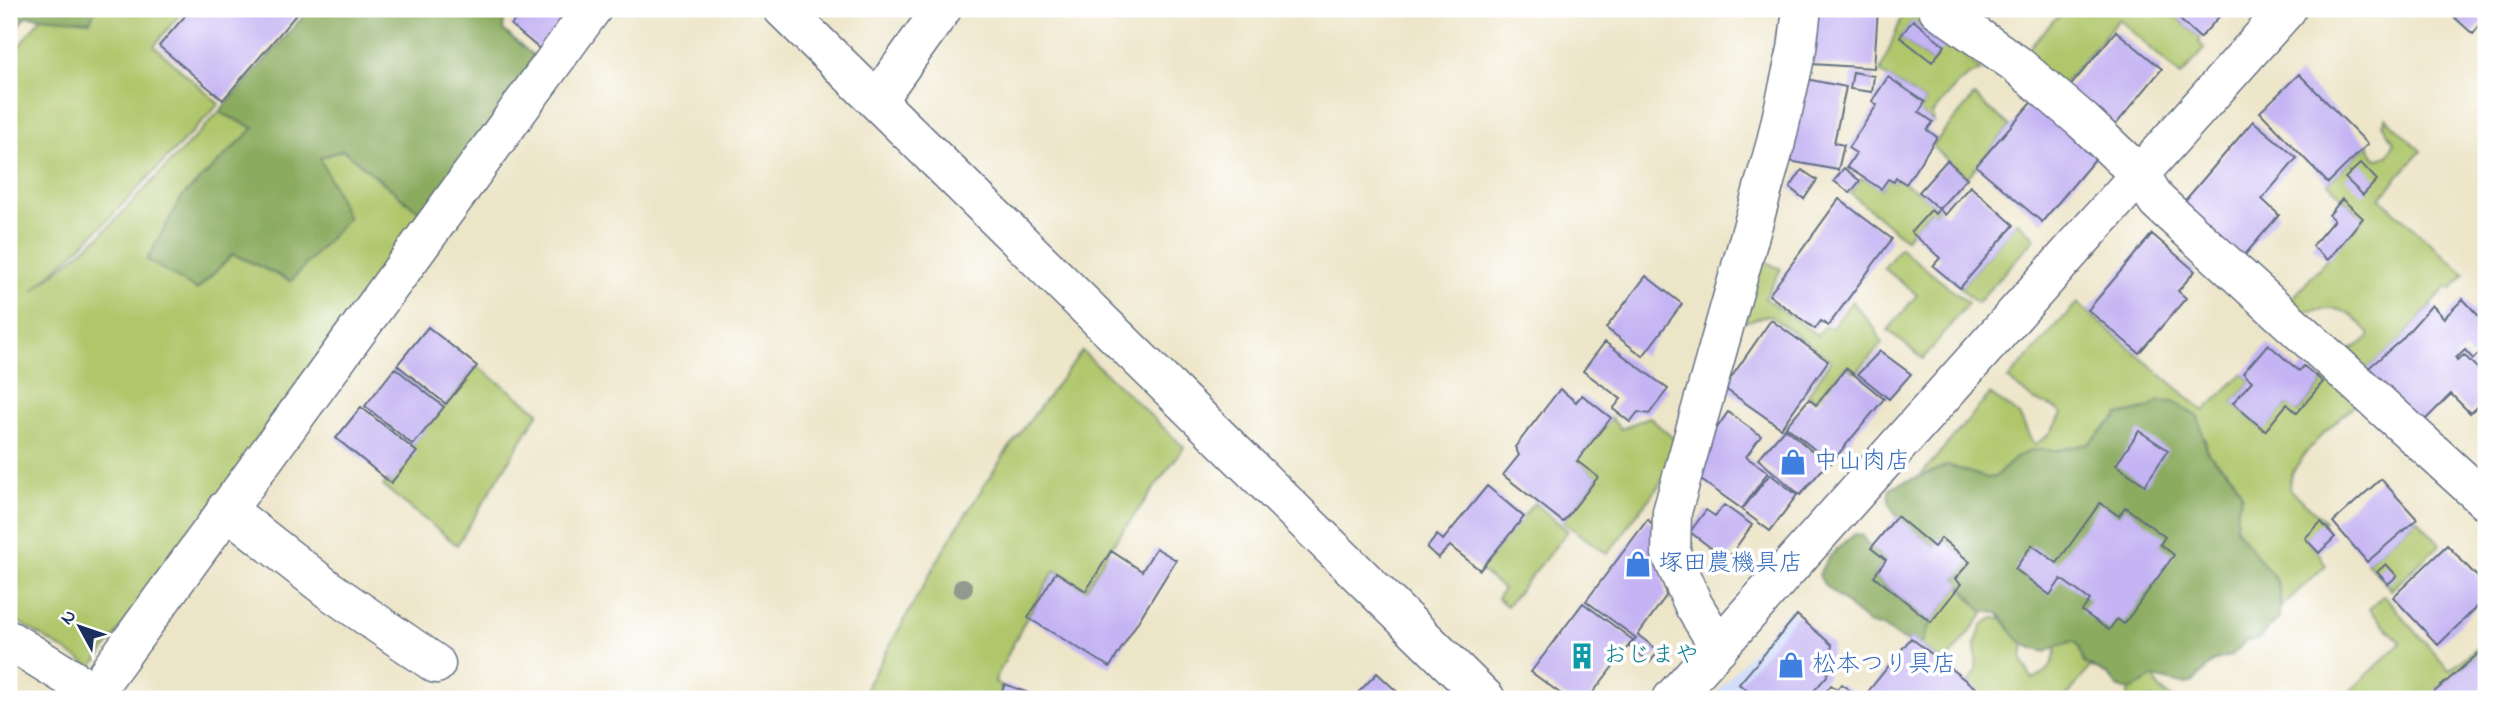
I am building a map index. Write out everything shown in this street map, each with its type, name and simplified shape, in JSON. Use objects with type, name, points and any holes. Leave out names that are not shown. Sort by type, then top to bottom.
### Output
[{"type":"street","points":[[9,640],[95,697],[226,509],[592,9]]},
{"type":"street","points":[[783,9],[1486,699]]},
{"type":"street","points":[[877,100],[942,9]]},
{"type":"street","points":[[1720,647],[1694,606],[1671,554],[1672,512],[1775,146],[1797,49],[1802,9]]},
{"type":"street","points":[[1938,9],[2015,63],[2083,121],[2141,176],[2157,201],[2486,501]]},
{"type":"street","points":[[1672,699],[2141,176],[2287,9]]},
{"type":"street","points":[[226,509],[329,590],[436,664]]},
{"type":"shaded area","points":[[1789,609],[1832,645],[1827,676],[1807,699],[1711,699]]},
{"type":"green space","points":[[9,9],[96,9],[90,21],[26,16],[9,39]]},
{"type":"green space","points":[[48,9],[184,9],[154,46],[219,104],[102,226],[33,291],[102,234],[219,112],[254,128],[181,198],[213,273],[233,254],[290,281],[320,158],[343,150],[426,217],[92,667],[9,616],[9,59]]},
{"type":"green space","points":[[310,9],[505,9],[503,30],[535,57],[426,217],[343,150],[320,158],[348,218],[291,281],[233,254],[197,290],[147,260],[181,198],[254,128],[219,112]]},
{"type":"green space","points":[[1905,9],[1921,9],[1966,44],[1964,55],[1981,71],[1967,77],[1954,88],[1932,114],[1933,122],[1919,112],[1925,102],[1880,72]],"holes":[[[1913,21],[1944,45],[1932,62],[1900,37]]]},
{"type":"green space","points":[[2068,9],[2168,9],[2200,38],[2198,41],[2205,49],[2181,76],[2119,19],[2059,89],[2021,57],[2054,20]]},
{"type":"green space","points":[[1974,96],[2010,126],[1967,178],[1932,146]]},
{"type":"green space","points":[[2386,118],[2421,151],[2380,198],[2465,274],[2452,289],[2446,287],[2401,340],[2365,371],[2340,356],[2367,340],[2370,335],[2357,321],[2337,309],[2309,311],[2286,306],[2363,218],[2328,183],[2368,144],[2375,158],[2389,155],[2394,142],[2383,124]]},
{"type":"green space","points":[[1863,177],[1881,189],[1888,179],[1894,182],[1896,178],[1939,209],[1935,214],[1930,211],[1905,239],[1850,193]]},
{"type":"green space","points":[[2017,221],[2035,238],[1977,303],[1960,288]]},
{"type":"green space","points":[[1900,248],[1968,303],[1923,359],[1888,330],[1917,295],[1884,268]]},
{"type":"green space","points":[[1759,259],[1781,269],[1765,298],[1817,335],[1823,327],[1832,328],[1852,301],[1876,330],[1882,343],[1856,373],[1846,366],[1816,400],[1808,395],[1831,360],[1769,315],[1744,322]]},
{"type":"green space","points":[[2077,303],[2204,411],[2243,373],[2252,381],[2233,403],[2264,430],[2287,404],[2298,413],[2328,376],[2359,400],[2316,441],[2291,477],[2289,489],[2325,521],[2305,538],[2326,565],[2280,608],[2273,579],[2237,529],[2236,514],[2242,494],[2233,477],[2208,453],[2205,439],[2159,401],[2150,408],[2119,415],[2088,444],[2058,450],[2031,450],[2017,457],[1995,477],[1987,478],[1947,465],[1920,476],[1990,394],[2018,415],[2035,445],[2050,433],[2062,414],[2052,406],[2035,401],[2008,379]]},
{"type":"green space","points":[[1082,351],[1184,447],[1109,550],[1086,589],[1055,570],[996,678],[995,682],[1002,686],[997,699],[863,699],[868,684],[951,537],[1006,452]]},
{"type":"green space","points":[[477,366],[539,412],[457,545],[383,486],[387,480],[391,483],[410,447]]},
{"type":"green space","points":[[2159,401],[2173,402],[2198,417],[2208,453],[2233,477],[2242,494],[2236,529],[2277,581],[2280,593],[2279,618],[2257,640],[2246,641],[2231,656],[2215,660],[2192,683],[2182,684],[2154,677],[2129,691],[2119,688],[2108,675],[2084,663],[2074,641],[2046,652],[2038,650],[2018,639],[1998,613],[1982,611],[1955,579],[1970,561],[1941,538],[1934,547],[1910,529],[1895,514],[1889,497],[1890,488],[1947,465],[1987,478],[1995,477],[2017,457],[2031,450],[2058,450],[2088,444],[2119,415],[2150,408]]},
{"type":"green space","points":[[1649,417],[1682,446],[1663,480],[1607,554],[1563,522],[1598,478],[1577,461],[1611,418],[1621,429]]},
{"type":"green space","points":[[1534,503],[1568,531],[1507,606],[1497,598],[1503,589],[1480,570]]},
{"type":"green space","points":[[2417,519],[2440,544],[2391,590],[2367,562]]},
{"type":"green space","points":[[1855,534],[1861,535],[1871,548],[1886,560],[1874,576],[1931,622],[1921,645],[1911,638],[1907,642],[1883,627],[1868,623],[1823,583],[1819,575],[1825,563]]},
{"type":"green space","points":[[1961,584],[1974,604],[1986,611],[1944,664],[1921,645],[1931,622]]},
{"type":"green space","points":[[2384,595],[2449,670],[2486,640],[2486,647],[2426,699],[2342,699],[2401,643],[2369,609]]},
{"type":"green space","points":[[1993,618],[2004,618],[2015,636],[2024,643],[2022,660],[2032,679],[2050,666],[2057,646],[2074,641],[2084,663],[2091,666],[2065,699],[2036,699],[2026,693],[2021,699],[1970,699],[1977,690],[1968,683],[1977,671],[1975,644],[1983,624]]},
{"type":"green space","points":[[2154,677],[2160,689],[2173,699],[2127,699],[2129,691]]},
{"type":"building","points":[[191,9],[301,9],[223,100],[159,46]]},
{"type":"building","points":[[518,9],[573,9],[542,51],[511,25],[520,14]]},
{"type":"building","points":[[1815,9],[1878,9],[1874,68],[1812,64]]},
{"type":"building","points":[[2168,9],[2226,9],[2200,38]]},
{"type":"building","points":[[2445,9],[2486,9],[2486,18],[2473,34]]},
{"type":"building","points":[[1913,20],[1945,46],[1932,62],[1900,37]]},
{"type":"building","points":[[2116,31],[2162,69],[2113,128],[2067,90]]},
{"type":"building","points":[[1853,72],[1874,76],[1872,92],[1850,89]]},
{"type":"building","points":[[2299,74],[2368,144],[2328,183],[2260,112]]},
{"type":"building","points":[[1888,77],[1925,102],[1919,112],[1933,122],[1927,130],[1937,137],[1906,184],[1896,178],[1894,182],[1888,179],[1881,189],[1847,167],[1856,153],[1848,148],[1877,105],[1872,101]]},
{"type":"building","points":[[1806,79],[1846,87],[1834,143],[1844,145],[1838,170],[1789,161]]},
{"type":"building","points":[[2036,97],[2101,152],[2042,222],[1976,166]]},
{"type":"building","points":[[2253,121],[2297,158],[2262,199],[2279,215],[2243,257],[2182,204]]},
{"type":"building","points":[[1947,160],[1967,178],[1939,209],[1919,192]]},
{"type":"building","points":[[2361,163],[2377,180],[2363,195],[2345,178]]},
{"type":"building","points":[[1844,168],[1860,181],[1850,193],[1834,181]]},
{"type":"building","points":[[1802,170],[1817,180],[1804,199],[1790,188]]},
{"type":"building","points":[[1970,186],[2014,225],[1960,288],[1933,266],[1940,258],[1911,232],[1931,210],[1935,214],[1939,209],[1945,215]]},
{"type":"building","points":[[1839,199],[1892,239],[1828,326],[1821,321],[1815,329],[1769,295]]},
{"type":"building","points":[[2342,199],[2363,218],[2328,260],[2312,246],[2334,220],[2329,215]]},
{"type":"building","points":[[2152,234],[2195,271],[2178,291],[2186,298],[2139,353],[2088,310]]},
{"type":"building","points":[[1646,276],[1682,304],[1643,356],[1606,328]]},
{"type":"building","points":[[2463,299],[2486,324],[2486,347],[2473,359],[2465,350],[2456,358],[2457,360],[2464,355],[2486,377],[2486,398],[2470,413],[2451,394],[2416,429],[2365,371],[2401,340],[2432,305],[2444,318]]},
{"type":"building","points":[[1771,320],[1828,361],[1781,428],[1724,388]]},
{"type":"building","points":[[428,327],[477,366],[446,404],[397,365]]},
{"type":"building","points":[[1605,342],[1668,389],[1649,414],[1638,412],[1630,422],[1613,409],[1621,399],[1583,371]]},
{"type":"building","points":[[2268,344],[2299,371],[2304,366],[2323,382],[2297,413],[2287,404],[2265,431],[2233,403],[2252,381],[2243,373]]},
{"type":"building","points":[[1880,351],[1911,374],[1889,399],[1858,374]]},
{"type":"building","points":[[395,368],[444,407],[413,445],[365,406]]},
{"type":"building","points":[[1846,368],[1884,399],[1831,463],[1786,426],[1809,399],[1816,405]]},
{"type":"building","points":[[1560,389],[1576,402],[1582,395],[1611,418],[1577,461],[1598,477],[1563,522],[1503,475],[1519,455],[1515,447]]},
{"type":"building","points":[[361,407],[417,452],[391,483],[336,438]]},
{"type":"building","points":[[1728,412],[1761,436],[1746,457],[1768,472],[1742,509],[1694,475],[1697,457]]},
{"type":"building","name":"中山肉店","points":[[1785,428],[1827,464],[1800,495],[1758,459]]},
{"type":"building","points":[[2139,431],[2168,450],[2145,485],[2116,465]]},
{"type":"building","points":[[1770,474],[1797,495],[1770,531],[1742,510]]},
{"type":"building","points":[[2381,479],[2417,519],[2367,562],[2333,522]]},
{"type":"building","points":[[1487,486],[1524,517],[1480,570],[1450,546],[1438,558],[1427,548],[1437,535],[1443,540]]},
{"type":"building","points":[[2100,503],[2119,516],[2125,507],[2165,537],[2160,544],[2174,555],[2124,624],[2117,619],[2109,630],[2082,611],[2090,600],[2061,579],[2050,595],[2015,569],[2032,545],[2057,563]]},
{"type":"building","points":[[1724,505],[1752,525],[1727,560],[1690,532],[1706,510],[1715,516]]},
{"type":"building","points":[[1897,516],[1934,547],[1941,538],[1970,562],[1955,579],[1961,584],[1931,622],[1874,576],[1886,560],[1871,548]]},
{"type":"building","name":"塚田農機具店","points":[[1648,519],[1656,531],[1666,596],[1638,635],[1659,651],[1650,662],[1629,646],[1636,638],[1586,601]]},
{"type":"building","points":[[2321,522],[2335,537],[2319,553],[2305,538]]},
{"type":"building","points":[[2447,545],[2486,586],[2486,598],[2438,645],[2393,597]]},
{"type":"building","points":[[1156,548],[1176,560],[1110,667],[1028,618],[1056,572],[1086,591],[1111,551],[1142,571]]},
{"type":"building","points":[[2386,564],[2397,576],[2388,584],[2377,572]]},
{"type":"building","name":"おじまや","points":[[1583,603],[1633,640],[1588,699],[1568,699],[1531,672]]},
{"type":"building","points":[[1797,615],[1832,645],[1827,676],[1807,699],[1779,699],[1774,695],[1771,699],[1757,699],[1739,684]]},
{"type":"building","points":[[1911,638],[1978,690],[1970,699],[1863,698]]},
{"type":"building","points":[[2486,647],[2486,699],[2426,699]]},
{"type":"building","points":[[1377,673],[1405,699],[1352,699]]},
{"type":"building","points":[[1005,684],[1044,699],[999,699]]},
{"type":"building","points":[[1841,684],[1862,699],[1809,699],[1814,692],[1821,698],[1831,685],[1837,689]]},
{"type":"place","name":"中山肉店","points":[[1793,462]]},
{"type":"place","name":"塚田農機具店","points":[[1638,564]]},
{"type":"place","name":"おじまや","points":[[1582,656]]},
{"type":"place","name":"松本つり具店","points":[[1791,665]]}]
